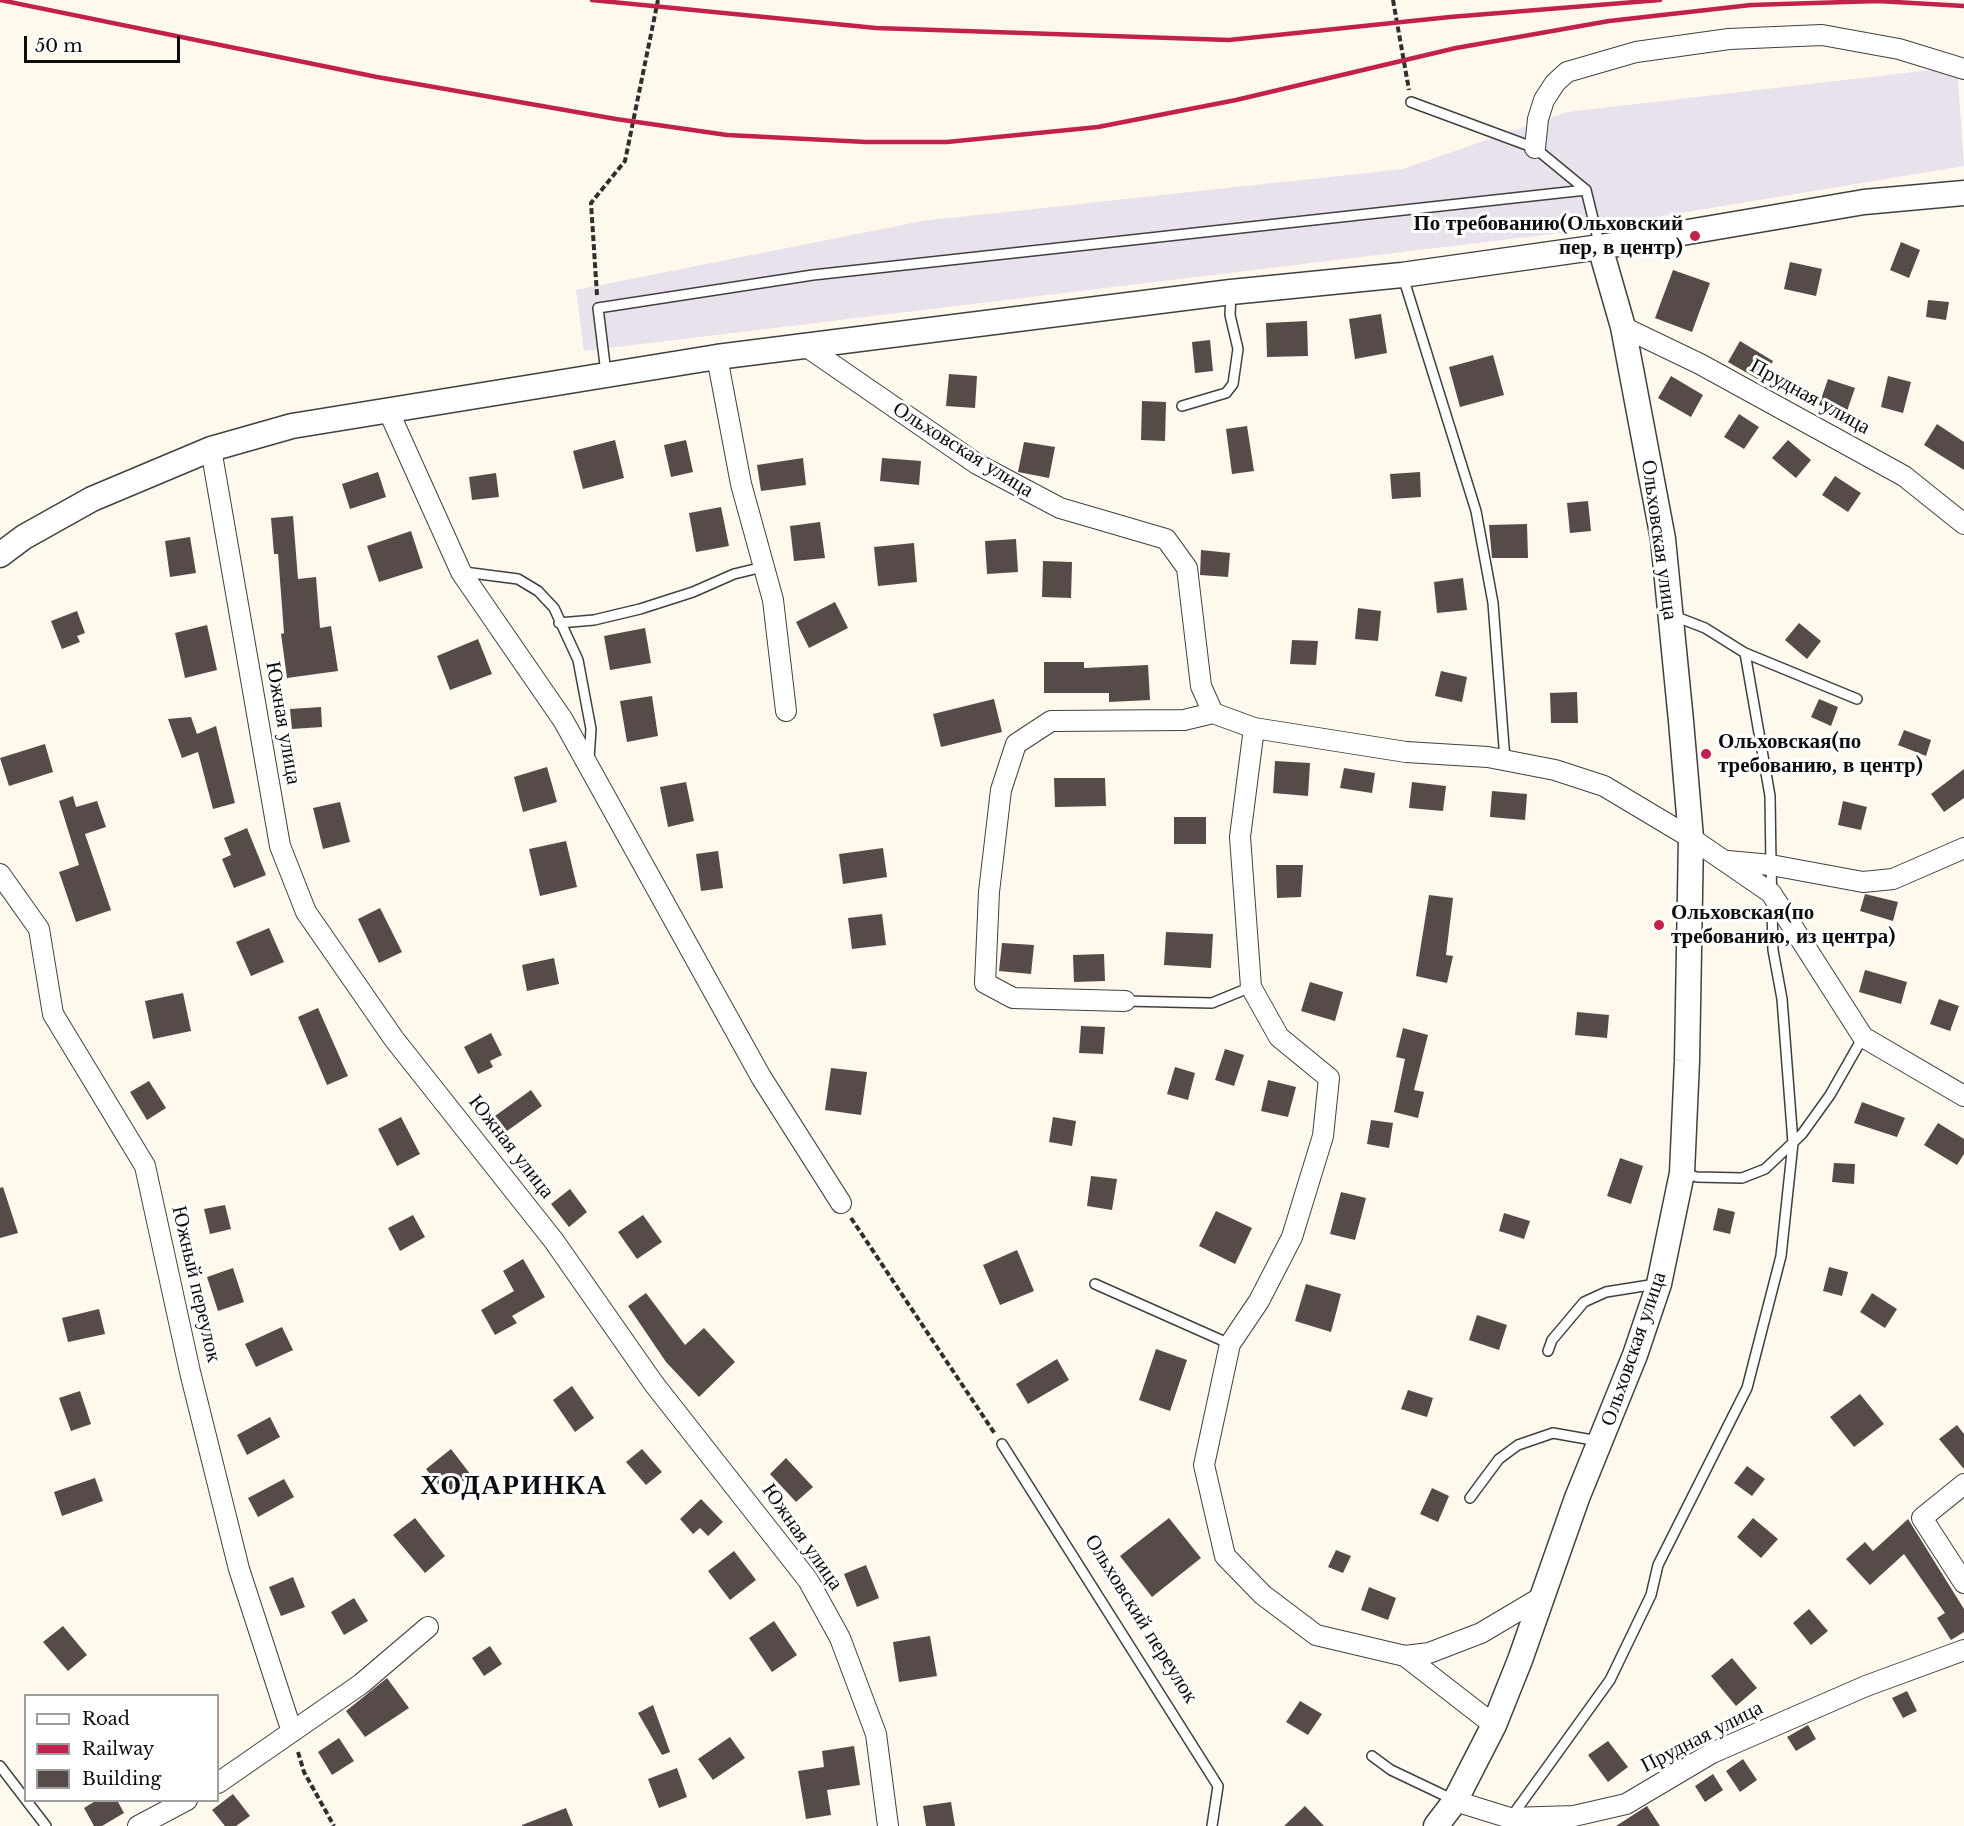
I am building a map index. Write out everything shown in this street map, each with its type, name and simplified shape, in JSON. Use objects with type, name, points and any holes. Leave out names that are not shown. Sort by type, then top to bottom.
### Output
[{"type":"street","points":[[1535,148],[1538,119],[1544,100],[1566,72],[1636,52],[1729,39],[1822,35],[1899,49],[1964,69]]},
{"type":"street","points":[[0,555],[24,537],[93,499],[211,449],[292,426],[606,373],[717,357],[1232,292],[1402,275],[1600,247],[1864,202],[1964,193]]},
{"type":"street","name":"Ольховская улица","points":[[1436,1826],[1455,1801],[1494,1725],[1520,1660],[1540,1598],[1635,1355],[1659,1284],[1682,1173],[1687,1072],[1691,838],[1663,539],[1623,327],[1600,247]]},
{"type":"street","name":"Прудная улица","points":[[1623,327],[1700,363],[1904,476],[1964,524]]},
{"type":"street","name":"Ольховская улица","points":[[804,345],[977,464],[1060,508],[1166,539],[1187,568],[1201,686],[1213,713]]},
{"type":"street","points":[[717,357],[741,484],[773,600],[786,711]]},
{"type":"street","points":[[388,410],[461,572],[563,720],[589,763],[762,1077],[841,1203]]},
{"type":"street","name":"Южная улица","points":[[211,449],[280,846],[306,912],[394,1039],[555,1241],[654,1384],[808,1580],[840,1638],[876,1734],[888,1826]]},
{"type":"street","points":[[1125,1001],[1013,998],[985,983],[989,892],[1001,790],[1016,744],[1051,721],[1184,720],[1213,713],[1254,728],[1406,752],[1505,760],[1556,770],[1604,786],[1691,838],[1771,893],[1863,1037],[1964,1096]]},
{"type":"street","points":[[1254,728],[1240,837],[1251,987],[1279,1037],[1329,1078],[1323,1136],[1292,1237],[1259,1301],[1230,1344],[1204,1465],[1225,1556],[1263,1595],[1316,1635],[1405,1656],[1429,1653],[1481,1633],[1540,1598]]},
{"type":"street","points":[[1725,861],[1771,866],[1863,882],[1893,879],[1964,848]]},
{"type":"street","name":"Южный переулок","points":[[0,873],[39,929],[53,1014],[145,1166],[190,1372],[239,1569],[292,1732]]},
{"type":"street","points":[[1964,1484],[1922,1518],[1964,1583]]},
{"type":"street","points":[[219,1782],[361,1684],[428,1627]]},
{"type":"street","name":"Прудная улица","points":[[1455,1801],[1507,1822],[1574,1816],[1626,1804],[1712,1753],[1866,1686],[1964,1650]]},
{"type":"street","points":[[1405,1656],[1494,1725]]},
{"type":"street","points":[[138,1826],[161,1821],[185,1802]]},
{"type":"lane","points":[[1411,102],[1535,148],[1586,190],[1600,247]]},
{"type":"lane","points":[[606,373],[598,308],[813,275],[1586,190]]},
{"type":"lane","points":[[1402,275],[1476,511],[1493,603],[1505,760]]},
{"type":"lane","points":[[1182,406],[1226,393],[1233,384],[1238,349],[1230,315],[1232,292]]},
{"type":"lane","points":[[559,623],[594,620],[640,609],[693,592],[734,574],[763,567]]},
{"type":"lane","points":[[461,572],[518,579],[538,591],[554,608],[578,660],[591,729],[589,763]]},
{"type":"lane","points":[[1670,615],[1706,628],[1745,653],[1857,699]]},
{"type":"lane","points":[[1507,1822],[1610,1680],[1651,1595],[1658,1565],[1747,1388],[1781,1256],[1793,1143],[1782,999],[1773,950],[1770,796],[1745,653]]},
{"type":"lane","points":[[1125,1001],[1212,1003],[1251,987]]},
{"type":"lane","points":[[1682,1173],[1697,1177],[1743,1178],[1765,1169],[1793,1143],[1830,1095],[1863,1037]]},
{"type":"lane","points":[[1095,1284],[1230,1344]]},
{"type":"lane","points":[[1548,1351],[1552,1340],[1584,1302],[1606,1292],[1659,1284]]},
{"type":"lane","points":[[1470,1498],[1499,1459],[1518,1445],[1553,1433],[1601,1441]]},
{"type":"lane","name":"Ольховский переулок","points":[[1002,1444],[1218,1786],[1212,1826]]},
{"type":"lane","points":[[1372,1756],[1391,1770],[1455,1801]]},
{"type":"lane","points":[[0,1766],[24,1797]]},
{"type":"lane","points":[[27,1802],[44,1826]]},
{"type":"path","points":[[598,308],[591,203],[625,161],[658,0]]},
{"type":"path","points":[[1393,0],[1411,102]]},
{"type":"path","points":[[841,1203],[1002,1444]]},
{"type":"path","points":[[292,1732],[304,1772],[334,1826]]},
{"type":"shaded area","points":[[1957,67],[1964,166],[1560,233],[584,351],[576,290],[922,221],[1403,169],[1567,112]]},
{"type":"building","points":[[1901,242],[1920,250],[1909,278],[1890,270]]},
{"type":"building","points":[[1790,262],[1822,269],[1816,296],[1784,289]]},
{"type":"building","points":[[1673,270],[1710,283],[1692,332],[1655,318]]},
{"type":"building","points":[[1928,300],[1949,302],[1946,320],[1926,317]]},
{"type":"building","points":[[1381,314],[1387,353],[1355,359],[1349,319]]},
{"type":"building","points":[[1307,321],[1308,356],[1267,357],[1266,323]]},
{"type":"building","points":[[1210,340],[1213,371],[1195,373],[1192,342]]},
{"type":"building","points":[[1740,341],[1773,361],[1761,381],[1728,362]]},
{"type":"building","points":[[1493,355],[1504,395],[1460,407],[1449,367]]},
{"type":"building","points":[[949,374],[977,376],[975,408],[946,406]]},
{"type":"building","points":[[1671,376],[1703,395],[1691,417],[1658,398]]},
{"type":"building","points":[[1888,376],[1911,382],[1903,413],[1881,407]]},
{"type":"building","points":[[1828,379],[1855,388],[1846,414],[1819,405]]},
{"type":"building","points":[[1142,401],[1166,402],[1165,441],[1141,440]]},
{"type":"building","points":[[1739,414],[1759,427],[1744,449],[1724,437]]},
{"type":"building","points":[[1937,424],[1964,442],[1964,470],[1924,445]]},
{"type":"building","points":[[1247,426],[1254,471],[1232,474],[1226,429]]},
{"type":"building","points":[[615,440],[624,478],[583,489],[573,451]]},
{"type":"building","points":[[686,440],[693,472],[671,477],[664,445]]},
{"type":"building","points":[[1788,440],[1811,460],[1796,478],[1772,458]]},
{"type":"building","points":[[1024,442],[1055,447],[1049,478],[1018,472]]},
{"type":"building","points":[[803,458],[806,485],[761,491],[757,465]]},
{"type":"building","points":[[882,458],[921,461],[919,485],[880,481]]},
{"type":"building","points":[[378,472],[386,497],[350,509],[342,484]]},
{"type":"building","points":[[1420,472],[1421,497],[1392,499],[1390,474]]},
{"type":"building","points":[[496,473],[499,497],[472,500],[469,477]]},
{"type":"building","points":[[1835,476],[1861,493],[1848,512],[1822,495]]},
{"type":"building","points":[[1588,501],[1591,531],[1570,533],[1567,503]]},
{"type":"building","points":[[721,507],[729,546],[696,552],[689,513]]},
{"type":"building","points":[[293,516],[298,579],[316,577],[320,628],[331,626],[338,671],[287,678],[281,634],[284,633],[278,554],[274,554],[271,518]]},
{"type":"building","points":[[820,522],[825,558],[794,561],[790,526]]},
{"type":"building","points":[[1527,524],[1528,558],[1492,558],[1489,525]]},
{"type":"building","points":[[411,531],[423,568],[379,582],[367,546]]},
{"type":"building","points":[[190,537],[196,573],[170,577],[165,541]]},
{"type":"building","points":[[1016,539],[1018,572],[987,574],[985,541]]},
{"type":"building","points":[[914,543],[917,582],[878,586],[874,547]]},
{"type":"building","points":[[1201,550],[1230,553],[1228,577],[1200,575]]},
{"type":"building","points":[[1043,561],[1072,562],[1071,598],[1042,597]]},
{"type":"building","points":[[1463,578],[1467,610],[1437,613],[1434,582]]},
{"type":"building","points":[[835,602],[848,628],[809,648],[796,622]]},
{"type":"building","points":[[1358,608],[1381,611],[1378,641],[1355,639]]},
{"type":"building","points":[[77,611],[85,633],[77,636],[80,642],[62,649],[51,621]]},
{"type":"building","points":[[1799,623],[1821,641],[1807,659],[1785,640]]},
{"type":"building","points":[[207,625],[217,670],[185,678],[175,633]]},
{"type":"building","points":[[645,628],[651,663],[610,670],[604,636]]},
{"type":"building","points":[[478,639],[492,674],[450,690],[437,656]]},
{"type":"building","points":[[1292,640],[1318,641],[1316,665],[1290,664]]},
{"type":"building","points":[[1044,662],[1084,662],[1084,668],[1148,665],[1150,700],[1109,702],[1109,693],[1044,693]]},
{"type":"building","points":[[1441,671],[1467,677],[1462,702],[1435,696]]},
{"type":"building","points":[[1577,692],[1578,723],[1551,723],[1550,693]]},
{"type":"building","points":[[652,696],[658,736],[627,742],[620,701]]},
{"type":"building","points":[[994,699],[1002,732],[941,747],[933,714]]},
{"type":"building","points":[[1819,699],[1838,707],[1831,726],[1811,717]]},
{"type":"building","points":[[321,707],[322,727],[292,729],[290,709]]},
{"type":"building","points":[[191,717],[197,734],[216,726],[235,803],[213,809],[198,752],[182,758],[168,719]]},
{"type":"building","points":[[1904,730],[1931,740],[1926,756],[1898,745]]},
{"type":"building","points":[[45,744],[53,772],[9,786],[0,758]]},
{"type":"building","points":[[1275,761],[1310,763],[1308,796],[1273,793]]},
{"type":"building","points":[[547,767],[557,802],[523,812],[514,777]]},
{"type":"building","points":[[1344,768],[1375,773],[1372,793],[1340,788]]},
{"type":"building","points":[[1964,769],[1964,798],[1944,812],[1931,794]]},
{"type":"building","points":[[1054,778],[1105,778],[1106,806],[1055,807]]},
{"type":"building","points":[[686,782],[694,821],[668,827],[660,787]]},
{"type":"building","points":[[1412,782],[1446,786],[1443,811],[1409,808]]},
{"type":"building","points":[[1492,791],[1527,794],[1525,820],[1490,817]]},
{"type":"building","points":[[73,796],[76,807],[97,801],[106,827],[85,834],[111,910],[76,922],[59,872],[79,865],[59,801]]},
{"type":"building","points":[[1843,801],[1867,807],[1861,830],[1838,825]]},
{"type":"building","points":[[340,802],[350,842],[323,849],[313,808]]},
{"type":"building","points":[[1174,817],[1206,817],[1206,844],[1174,844]]},
{"type":"building","points":[[247,828],[266,875],[234,888],[222,859],[231,855],[224,838]]},
{"type":"building","points":[[566,841],[577,887],[540,896],[529,849]]},
{"type":"building","points":[[883,848],[887,877],[843,884],[839,854]]},
{"type":"building","points":[[718,851],[723,888],[701,891],[696,854]]},
{"type":"building","points":[[1276,865],[1303,865],[1301,897],[1277,898]]},
{"type":"building","points":[[1865,894],[1898,902],[1893,921],[1860,911]]},
{"type":"building","points":[[1429,895],[1453,898],[1446,955],[1453,956],[1447,983],[1416,976]]},
{"type":"building","points":[[380,908],[402,952],[379,963],[358,919]]},
{"type":"building","points":[[882,914],[886,945],[852,949],[848,918]]},
{"type":"building","points":[[269,928],[284,962],[251,976],[236,942]]},
{"type":"building","points":[[1166,932],[1213,934],[1211,968],[1164,965]]},
{"type":"building","points":[[1002,943],[1034,945],[1031,974],[999,971]]},
{"type":"building","points":[[1104,954],[1105,981],[1074,982],[1073,955]]},
{"type":"building","points":[[554,958],[559,984],[527,991],[522,965]]},
{"type":"building","points":[[1865,970],[1907,982],[1901,1004],[1859,992]]},
{"type":"building","points":[[1310,982],[1343,992],[1335,1021],[1301,1011]]},
{"type":"building","points":[[183,993],[191,1031],[153,1039],[145,1001]]},
{"type":"building","points":[[1939,999],[1959,1006],[1950,1031],[1930,1024]]},
{"type":"building","points":[[318,1008],[348,1076],[327,1085],[298,1017]]},
{"type":"building","points":[[1577,1012],[1609,1015],[1607,1038],[1575,1035]]},
{"type":"building","points":[[1081,1026],[1105,1027],[1103,1054],[1079,1053]]},
{"type":"building","points":[[1403,1028],[1428,1035],[1414,1090],[1424,1092],[1418,1118],[1394,1112],[1405,1059],[1396,1057]]},
{"type":"building","points":[[491,1033],[502,1055],[490,1061],[493,1067],[478,1074],[464,1047]]},
{"type":"building","points":[[1225,1049],[1244,1055],[1234,1086],[1215,1080]]},
{"type":"building","points":[[1175,1067],[1195,1073],[1188,1100],[1167,1094]]},
{"type":"building","points":[[831,1068],[867,1072],[861,1115],[825,1110]]},
{"type":"building","points":[[1268,1080],[1296,1087],[1288,1117],[1261,1111]]},
{"type":"building","points":[[149,1081],[166,1108],[147,1120],[130,1092]]},
{"type":"building","points":[[531,1090],[542,1106],[500,1136],[488,1121]]},
{"type":"building","points":[[1862,1102],[1905,1118],[1897,1137],[1854,1123]]},
{"type":"building","points":[[401,1117],[420,1154],[397,1166],[378,1129]]},
{"type":"building","points":[[1053,1117],[1076,1121],[1072,1146],[1049,1142]]},
{"type":"building","points":[[1371,1120],[1393,1123],[1389,1148],[1367,1144]]},
{"type":"building","points":[[1938,1123],[1964,1139],[1964,1154],[1957,1165],[1924,1145]]},
{"type":"building","points":[[1620,1158],[1643,1166],[1631,1204],[1607,1196]]},
{"type":"building","points":[[1834,1163],[1855,1164],[1854,1184],[1832,1182]]},
{"type":"building","points":[[1091,1176],[1117,1179],[1112,1210],[1087,1206]]},
{"type":"building","points":[[3,1187],[18,1233],[0,1238],[0,1188]]},
{"type":"building","points":[[570,1189],[587,1212],[569,1227],[551,1204]]},
{"type":"building","points":[[1341,1192],[1366,1198],[1355,1240],[1330,1234]]},
{"type":"building","points":[[225,1205],[231,1229],[210,1234],[204,1209]]},
{"type":"building","points":[[1718,1208],[1735,1212],[1730,1234],[1713,1230]]},
{"type":"building","points":[[1216,1211],[1252,1228],[1235,1264],[1199,1246]]},
{"type":"building","points":[[1504,1213],[1530,1221],[1524,1239],[1499,1231]]},
{"type":"building","points":[[413,1215],[425,1237],[400,1251],[388,1228]]},
{"type":"building","points":[[643,1215],[662,1242],[637,1259],[618,1232]]},
{"type":"building","points":[[1017,1250],[1034,1291],[1000,1305],[983,1265]]},
{"type":"building","points":[[523,1259],[545,1297],[512,1316],[517,1323],[495,1335],[481,1310],[514,1291],[503,1271]]},
{"type":"building","points":[[1829,1267],[1848,1272],[1842,1296],[1823,1291]]},
{"type":"building","points":[[233,1268],[244,1302],[218,1311],[207,1277]]},
{"type":"building","points":[[1306,1284],[1341,1294],[1331,1332],[1295,1321]]},
{"type":"building","points":[[646,1293],[685,1345],[704,1328],[735,1362],[699,1397],[666,1362],[628,1306]]},
{"type":"building","points":[[1872,1293],[1897,1309],[1885,1328],[1860,1312]]},
{"type":"building","points":[[99,1309],[105,1334],[68,1342],[62,1318]]},
{"type":"building","points":[[1477,1315],[1507,1325],[1499,1350],[1469,1340]]},
{"type":"building","points":[[282,1327],[293,1350],[256,1367],[245,1344]]},
{"type":"building","points":[[1156,1349],[1187,1360],[1170,1411],[1139,1400]]},
{"type":"building","points":[[1057,1359],[1069,1380],[1028,1404],[1016,1384]]},
{"type":"building","points":[[572,1386],[594,1418],[575,1432],[553,1400]]},
{"type":"building","points":[[1408,1390],[1433,1398],[1427,1417],[1401,1409]]},
{"type":"building","points":[[80,1391],[91,1424],[71,1431],[59,1398]]},
{"type":"building","points":[[1860,1394],[1884,1424],[1854,1447],[1830,1417]]},
{"type":"building","points":[[270,1417],[280,1437],[247,1455],[237,1435]]},
{"type":"building","points":[[1957,1425],[1964,1434],[1964,1469],[1939,1439]]},
{"type":"building","points":[[451,1449],[471,1475],[446,1494],[426,1469]]},
{"type":"building","points":[[642,1449],[662,1472],[646,1485],[626,1462]]},
{"type":"building","points":[[786,1458],[813,1487],[796,1502],[770,1474]]},
{"type":"building","points":[[1747,1466],[1765,1479],[1752,1496],[1734,1483]]},
{"type":"building","points":[[95,1478],[103,1501],[62,1516],[54,1492]]},
{"type":"building","points":[[284,1479],[294,1497],[258,1517],[248,1498]]},
{"type":"building","points":[[1432,1488],[1449,1496],[1438,1522],[1420,1514]]},
{"type":"building","points":[[701,1499],[723,1522],[708,1536],[700,1528],[693,1534],[680,1519]]},
{"type":"building","points":[[415,1518],[445,1556],[425,1573],[393,1535]]},
{"type":"building","points":[[1169,1518],[1201,1558],[1152,1597],[1120,1556]]},
{"type":"building","points":[[1753,1518],[1778,1539],[1761,1558],[1737,1537]]},
{"type":"building","points":[[1908,1519],[1964,1609],[1964,1632],[1951,1640],[1937,1618],[1945,1613],[1904,1554],[1870,1585],[1846,1559],[1865,1542],[1873,1551]]},
{"type":"building","points":[[1336,1550],[1351,1556],[1343,1573],[1328,1567]]},
{"type":"building","points":[[734,1551],[756,1580],[730,1600],[708,1571]]},
{"type":"building","points":[[866,1565],[879,1598],[857,1607],[844,1574]]},
{"type":"building","points":[[293,1577],[305,1607],[281,1616],[269,1587]]},
{"type":"building","points":[[1369,1587],[1396,1598],[1388,1620],[1361,1610]]},
{"type":"building","points":[[354,1598],[368,1621],[344,1635],[331,1612]]},
{"type":"building","points":[[1809,1609],[1828,1631],[1811,1645],[1793,1623]]},
{"type":"building","points":[[774,1621],[797,1655],[772,1672],[749,1638]]},
{"type":"building","points":[[63,1626],[87,1655],[68,1671],[43,1642]]},
{"type":"building","points":[[930,1636],[937,1676],[899,1682],[893,1642]]},
{"type":"building","points":[[490,1646],[502,1664],[484,1676],[472,1658]]},
{"type":"building","points":[[1732,1658],[1757,1688],[1736,1706],[1711,1676]]},
{"type":"building","points":[[387,1678],[409,1708],[365,1737],[346,1711]]},
{"type":"building","points":[[1907,1691],[1917,1711],[1903,1718],[1892,1698]]},
{"type":"building","points":[[1300,1701],[1322,1714],[1308,1735],[1286,1722]]},
{"type":"building","points":[[653,1705],[670,1752],[662,1755],[638,1713]]},
{"type":"building","points":[[1808,1725],[1816,1739],[1796,1751],[1787,1737]]},
{"type":"building","points":[[730,1737],[745,1758],[713,1780],[698,1759]]},
{"type":"building","points":[[339,1738],[354,1761],[332,1775],[318,1752]]},
{"type":"building","points":[[1608,1741],[1628,1767],[1608,1782],[1588,1755]]},
{"type":"building","points":[[854,1746],[860,1785],[827,1790],[831,1815],[806,1819],[798,1771],[824,1767],[822,1751]]},
{"type":"building","points":[[1743,1759],[1757,1780],[1740,1792],[1726,1771]]},
{"type":"building","points":[[677,1768],[687,1797],[659,1808],[648,1779]]},
{"type":"building","points":[[1713,1774],[1723,1790],[1705,1802],[1695,1786]]},
{"type":"building","points":[[233,1794],[250,1816],[236,1826],[225,1826],[212,1810]]},
{"type":"building","points":[[94,1802],[118,1802],[124,1813],[102,1826],[94,1826],[84,1808]]},
{"type":"building","points":[[951,1802],[955,1826],[926,1826],[923,1806]]},
{"type":"building","points":[[1305,1806],[1324,1826],[1284,1826]]},
{"type":"building","points":[[1647,1806],[1660,1826],[1616,1826]]},
{"type":"building","points":[[566,1808],[573,1826],[522,1826],[522,1825]]},
{"type":"railway","points":[[0,0],[377,77],[616,119],[727,135],[866,142],[947,142],[1098,127],[1236,100],[1456,48],[1609,21],[1751,5],[1878,1],[1964,6]]},
{"type":"railway","points":[[592,0],[876,28],[1229,40],[1450,17],[1660,0]]},
{"type":"place","name":"По требованию(Ольховский пер, в центр)","points":[[1695,236]]},
{"type":"place","name":"Ольховская(по требованию, в центр)","points":[[1706,754]]},
{"type":"place","name":"Ольховская(по требованию, из центра)","points":[[1659,925]]},
{"type":"district","name":"ХОДАРИНКА","points":[[514,1486]]}]
